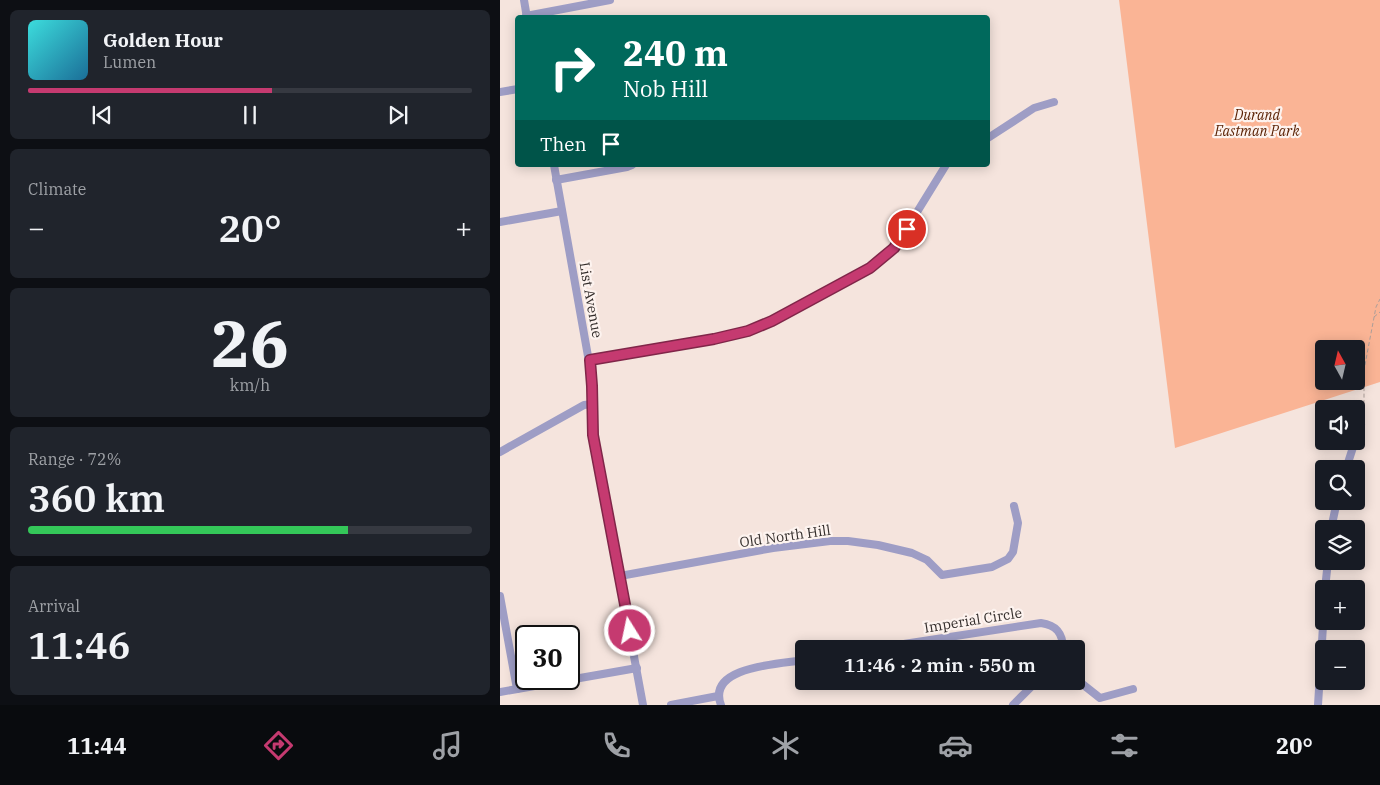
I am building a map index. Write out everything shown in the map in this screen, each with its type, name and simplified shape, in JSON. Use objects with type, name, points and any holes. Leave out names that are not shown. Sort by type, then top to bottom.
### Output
[{"type":"street","points":[[524,0],[527,15]]},
{"type":"street","points":[[532,15],[610,0]]},
{"type":"street","points":[[500,92],[515,90]]},
{"type":"street","points":[[990,137],[1034,108],[1054,102]]},
{"type":"street","name":"List Avenue","points":[[554,167],[590,360],[593,435],[643,705]]},
{"type":"street","points":[[556,180],[627,167]]},
{"type":"street","points":[[590,360],[714,339],[748,331],[772,321],[870,268],[883,258],[902,238],[945,167]]},
{"type":"street","points":[[500,222],[562,211]]},
{"type":"street","points":[[500,448],[500,451],[584,406],[592,404]]},
{"type":"street","name":"Old North Hill","points":[[620,576],[773,548],[830,541],[870,543],[912,553],[927,560],[942,575],[992,567],[1004,562],[1013,552],[1018,523],[1014,506]]},
{"type":"street","points":[[500,596],[515,678]]},
{"type":"street","name":"Imperial Circle","points":[[930,640],[1041,623],[1050,624],[1056,628],[1061,640]]},
{"type":"street","points":[[1318,705],[1323,630]]},
{"type":"street","points":[[721,705],[718,696],[722,685],[736,672],[795,662]]},
{"type":"street","points":[[580,678],[636,668]]},
{"type":"street","points":[[1085,688],[1100,702],[1133,689]]},
{"type":"street","points":[[500,692],[515,689]]},
{"type":"street","points":[[1013,705],[1028,690]]},
{"type":"street","points":[[671,705],[718,696]]},
{"type":"path","points":[[1364,400],[1364,370],[1376,306],[1380,298]]},
{"type":"path","points":[[1374,317],[1380,312]]},
{"type":"green space","name":"Durand Eastman Park","points":[[1119,0],[1380,0],[1380,382],[1365,387],[1365,340],[1315,340],[1315,390],[1355,390],[1324,400],[1315,400],[1315,403],[1175,448]]},
{"type":"route","points":[[630,631],[593,435],[590,360],[714,339],[748,331],[772,321],[870,268],[894,248],[907,229]]}]
